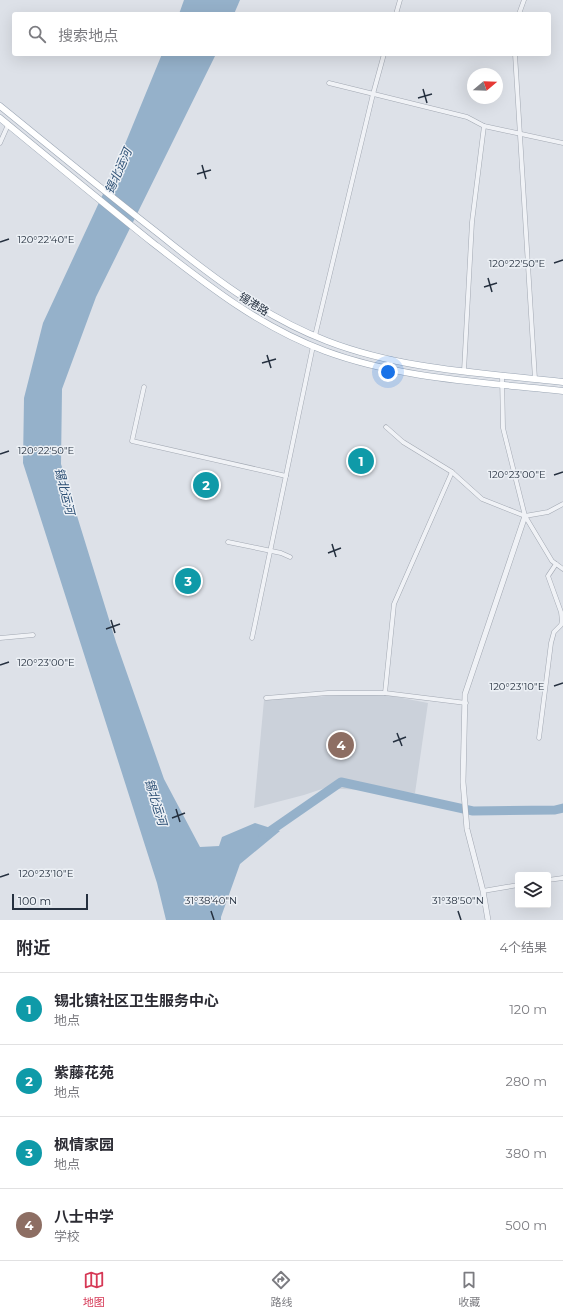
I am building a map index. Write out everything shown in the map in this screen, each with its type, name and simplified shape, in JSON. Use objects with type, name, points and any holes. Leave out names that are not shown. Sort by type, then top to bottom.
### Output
[{"type":"main road","name":"锡港路","points":[[0,106],[214,278],[235,293],[279,319],[335,344],[375,356],[418,365],[563,382]]},
{"type":"main road","name":"锡港路","points":[[0,118],[133,227],[208,286],[274,328],[313,346],[350,359],[409,373],[442,379],[563,391]]},
{"type":"street","points":[[397,12],[400,0]]},
{"type":"street","points":[[520,12],[524,0]]},
{"type":"street","points":[[315,336],[383,56]]},
{"type":"street","points":[[514,56],[535,379]]},
{"type":"street","points":[[329,83],[468,117],[484,126],[563,143]]},
{"type":"street","points":[[0,142],[8,125]]},
{"type":"street","points":[[464,371],[472,222],[484,126]]},
{"type":"street","points":[[252,638],[269,550],[282,499],[313,346]]},
{"type":"street","points":[[502,375],[503,428],[524,516],[552,561],[563,569]]},
{"type":"street","points":[[144,387],[132,441],[286,476]]},
{"type":"street","points":[[386,427],[403,442],[452,472],[482,499],[524,516],[548,512],[563,504]]},
{"type":"street","points":[[385,693],[394,604],[452,472]]},
{"type":"street","points":[[488,920],[483,891],[467,829],[464,782],[465,694],[524,516]]},
{"type":"street","points":[[228,542],[269,550],[290,557]]},
{"type":"street","points":[[539,738],[551,643],[554,632],[561,625],[562,621],[561,612],[548,576],[556,564]]},
{"type":"street","points":[[0,638],[33,635]]},
{"type":"street","points":[[266,698],[328,694],[385,693],[466,703]]},
{"type":"street","points":[[551,880],[563,878]]},
{"type":"street","points":[[483,891],[515,886]]},
{"type":"shaded area","points":[[358,694],[392,696],[428,703],[415,793],[325,788],[254,808],[264,700]]},
{"type":"water","points":[[184,0],[240,0],[235,12],[180,12]]},
{"type":"water","name":"锡北运河","points":[[161,56],[215,56],[96,297],[62,389],[61,464],[116,642],[164,779],[200,847],[219,846],[222,837],[255,823],[280,831],[240,864],[221,920],[166,920],[157,883],[23,463],[24,398],[43,323],[116,166]]},
{"type":"waterway","points":[[263,836],[341,782],[473,811],[555,810],[563,808]]},
{"type":"place","name":"锡北镇社区卫生服务中心","points":[[361,461]]},
{"type":"place","name":"紫藤花苑","points":[[206,485]]},
{"type":"place","name":"枫情家园","points":[[188,581]]},
{"type":"place","name":"八士中学","points":[[341,745]]}]
